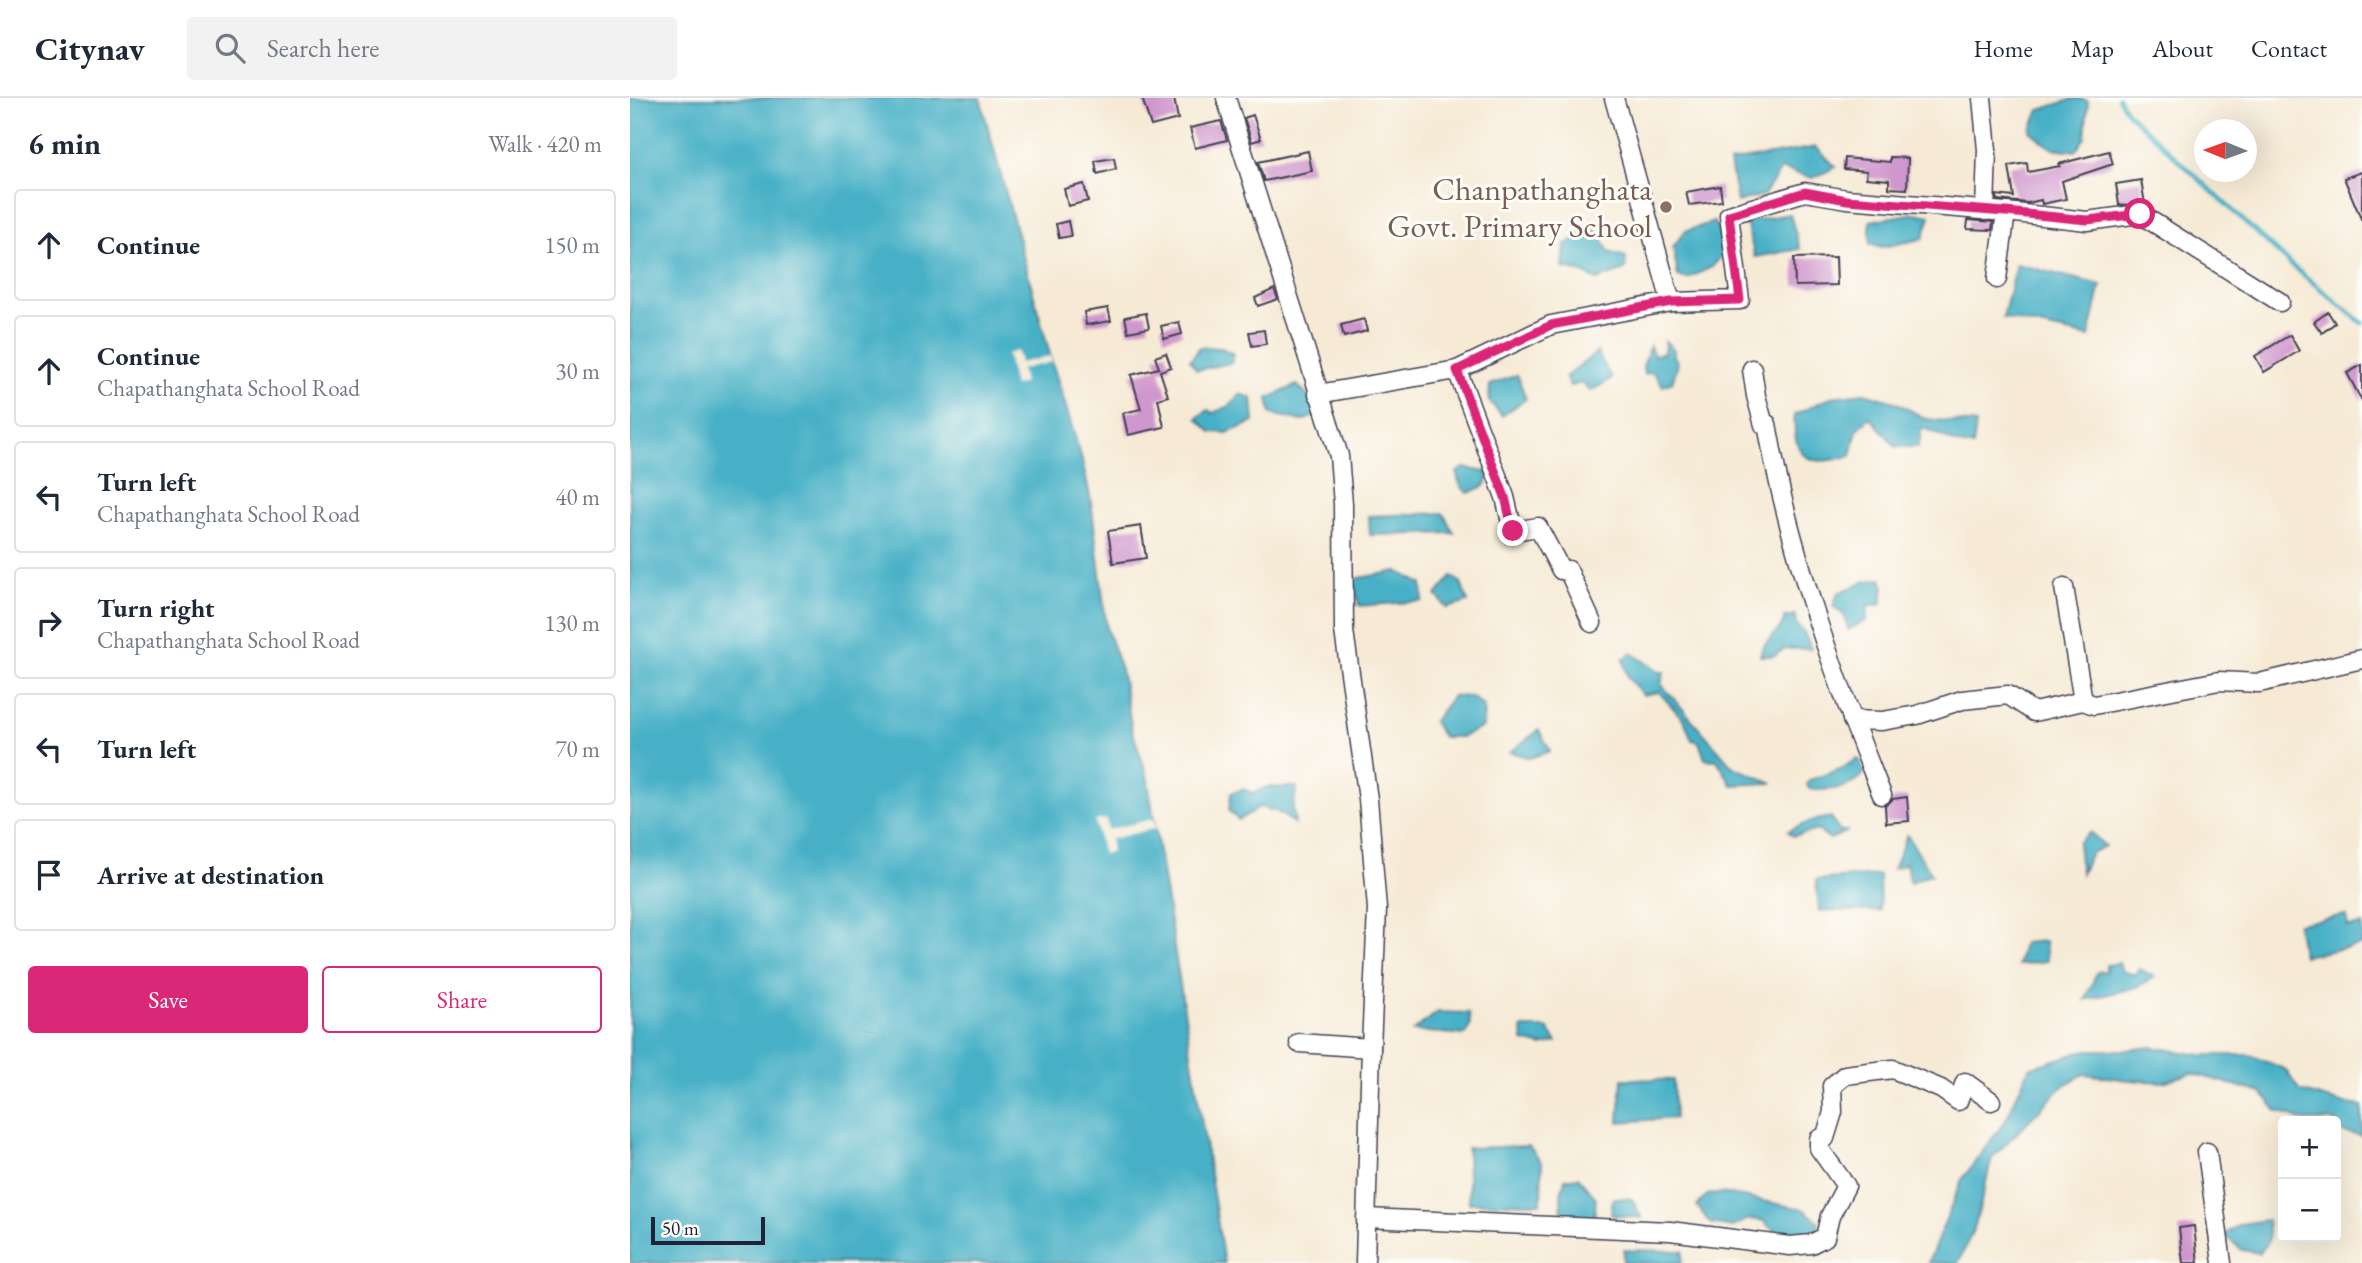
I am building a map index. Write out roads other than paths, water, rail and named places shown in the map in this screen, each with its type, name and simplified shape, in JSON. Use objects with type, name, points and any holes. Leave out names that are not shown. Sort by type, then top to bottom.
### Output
[{"type":"street","points":[[1226,98],[1339,456],[1343,504],[1344,631],[1368,799],[1376,895],[1364,1263]]},
{"type":"street","points":[[1614,98],[1671,302]]},
{"type":"street","points":[[1982,98],[1987,150],[1985,211]]},
{"type":"street","points":[[1318,394],[1457,370],[1551,325],[1671,302],[1740,300],[1729,215],[1805,192],[1847,200],[2087,220],[2140,214],[2280,302]]},
{"type":"street","points":[[1997,279],[2006,212]]},
{"type":"street","points":[[1752,369],[1760,415],[1764,425],[1767,424],[1776,478],[1788,521],[1852,720],[1882,795]]},
{"type":"street","points":[[1457,370],[1505,497],[1513,531],[1538,527],[1561,570],[1568,570],[1592,623]]},
{"type":"street","points":[[2064,587],[2083,701]]},
{"type":"street","points":[[1852,720],[1882,721],[1917,715],[1962,700],[2008,695],[2034,712],[2083,701],[2094,705],[2219,681],[2259,682],[2362,659]]},
{"type":"street","points":[[1299,1043],[1371,1048]]},
{"type":"street","points":[[1366,1218],[1670,1231],[1790,1246],[1811,1244],[1825,1237],[1830,1216],[1846,1186],[1819,1148],[1819,1139],[1825,1138],[1833,1112],[1832,1086],[1845,1075],[1893,1069],[1941,1089],[1958,1101],[1965,1082],[1991,1101]]},
{"type":"street","points":[[2207,1152],[2222,1263]]},
{"type":"water","points":[[630,98],[980,98],[1052,362],[1081,456],[1091,501],[1107,630],[1121,670],[1132,730],[1147,775],[1224,1263],[630,1263]]},
{"type":"water","points":[[2076,98],[2088,101],[2085,137],[2076,151],[2051,148],[2030,131],[2039,110]]},
{"type":"water","points":[[1816,147],[1836,167],[1813,178],[1781,169],[1764,195],[1737,202],[1730,162]]},
{"type":"water","points":[[1915,213],[1930,216],[1923,239],[1882,247],[1870,244],[1870,221]]},
{"type":"water","points":[[1790,214],[1800,249],[1755,257],[1746,222]]},
{"type":"water","points":[[1714,222],[1727,250],[1712,267],[1687,279],[1678,276],[1673,247],[1685,231]]},
{"type":"water","points":[[1589,230],[1598,231],[1609,252],[1626,257],[1625,270],[1597,280],[1579,271],[1563,268],[1565,245]]},
{"type":"water","points":[[2016,264],[2101,285],[2089,337],[2003,318]]},
{"type":"water","points":[[1665,341],[1674,350],[1678,364],[1672,382],[1663,386],[1653,372],[1644,374],[1643,366],[1650,346],[1654,356],[1664,353]]},
{"type":"water","points":[[1200,347],[1221,348],[1234,354],[1231,363],[1197,370],[1190,360]]},
{"type":"water","points":[[1597,352],[1612,379],[1590,391],[1582,383],[1570,386],[1565,377]]},
{"type":"water","points":[[1517,375],[1526,399],[1502,416],[1489,401],[1490,385]]},
{"type":"water","points":[[1297,385],[1325,412],[1302,421],[1271,414],[1268,398]]},
{"type":"water","points":[[1864,393],[1895,402],[1926,419],[1976,424],[1973,446],[1959,444],[1922,428],[1918,447],[1896,447],[1870,417],[1857,430],[1851,456],[1820,461],[1806,457],[1796,440],[1794,415],[1831,397]]},
{"type":"water","points":[[1240,394],[1252,398],[1254,422],[1227,433],[1211,432],[1197,418],[1208,410],[1213,413],[1230,406]]},
{"type":"water","points":[[1464,468],[1488,472],[1489,479],[1483,487],[1469,493],[1458,479],[1457,472]]},
{"type":"water","points":[[1443,513],[1454,533],[1370,535],[1369,516]]},
{"type":"water","points":[[1397,571],[1422,584],[1423,601],[1359,606],[1353,579]]},
{"type":"water","points":[[1452,576],[1461,583],[1468,602],[1447,608],[1436,595]]},
{"type":"water","points":[[1881,579],[1884,587],[1881,605],[1868,605],[1867,620],[1848,630],[1844,615],[1833,606],[1838,593],[1866,581]]},
{"type":"water","points":[[1795,615],[1796,624],[1804,632],[1811,649],[1784,649],[1774,656],[1760,656],[1785,617]]},
{"type":"water","points":[[1632,653],[1659,672],[1664,672],[1661,684],[1733,767],[1773,783],[1732,785],[1717,760],[1705,759],[1699,742],[1692,740],[1684,720],[1659,692],[1643,695],[1628,678],[1623,659]]},
{"type":"water","points":[[1453,696],[1472,697],[1484,707],[1483,727],[1461,737],[1443,737],[1433,722]]},
{"type":"water","points":[[1539,730],[1550,751],[1530,758],[1510,752]]},
{"type":"water","points":[[1856,759],[1860,760],[1864,773],[1853,783],[1832,789],[1809,789],[1807,784],[1810,780],[1843,768]]},
{"type":"water","points":[[1267,787],[1297,787],[1293,807],[1295,824],[1276,811],[1259,807],[1239,820],[1229,811],[1231,793],[1243,789],[1253,793]]},
{"type":"water","points":[[1831,817],[1839,831],[1848,831],[1830,839],[1818,830],[1793,836],[1788,831],[1811,821]]},
{"type":"water","points":[[2090,832],[2105,846],[2091,853],[2081,873],[2078,843]]},
{"type":"water","points":[[1907,835],[1932,875],[1910,883],[1906,863],[1893,869]]},
{"type":"water","points":[[1879,875],[1880,911],[1819,911],[1816,880]]},
{"type":"water","points":[[2346,915],[2348,927],[2362,925],[2362,945],[2303,956],[2297,924]]},
{"type":"water","points":[[2045,941],[2047,961],[2018,965],[2023,943]]},
{"type":"water","points":[[2119,963],[2122,971],[2135,975],[2140,969],[2155,977],[2137,987],[2085,1000],[2097,972],[2106,971],[2106,965]]},
{"type":"water","points":[[1438,1012],[1469,1013],[1470,1025],[1466,1035],[1413,1031]]},
{"type":"water","points":[[1522,1028],[1547,1028],[1557,1042],[1542,1046],[1523,1041]]},
{"type":"water","points":[[2152,1047],[2202,1055],[2250,1055],[2285,1069],[2300,1091],[2362,1106],[2362,1136],[2341,1132],[2341,1116],[2291,1116],[2277,1111],[2262,1093],[2192,1073],[2163,1082],[2084,1074],[2064,1085],[1992,1158],[1975,1226],[1958,1263],[1928,1263],[1963,1178],[2006,1120],[2029,1068],[2086,1050]]},
{"type":"water","points":[[1622,1079],[1673,1080],[1675,1118],[1619,1122]]},
{"type":"water","points":[[1529,1146],[1542,1163],[1541,1203],[1469,1203],[1467,1148]]},
{"type":"water","points":[[1578,1177],[1596,1198],[1594,1222],[1562,1220],[1561,1193],[1565,1179]]},
{"type":"water","points":[[1722,1193],[1803,1209],[1819,1222],[1816,1237],[1780,1234],[1764,1221],[1748,1219],[1733,1227],[1710,1223],[1697,1206],[1707,1195]]},
{"type":"water","points":[[1613,1198],[1632,1199],[1642,1218],[1611,1215]]},
{"type":"water","points":[[2267,1220],[2269,1240],[2259,1253],[2242,1250],[2224,1235],[2240,1224]]},
{"type":"water","points":[[1624,1250],[1683,1251],[1682,1263],[1623,1263]]},
{"type":"waterway","points":[[2118,98],[2128,113],[2290,264],[2362,323]]},
{"type":"place","name":"Chanpathanghata Govt. Primary School","points":[[1666,207]]}]
